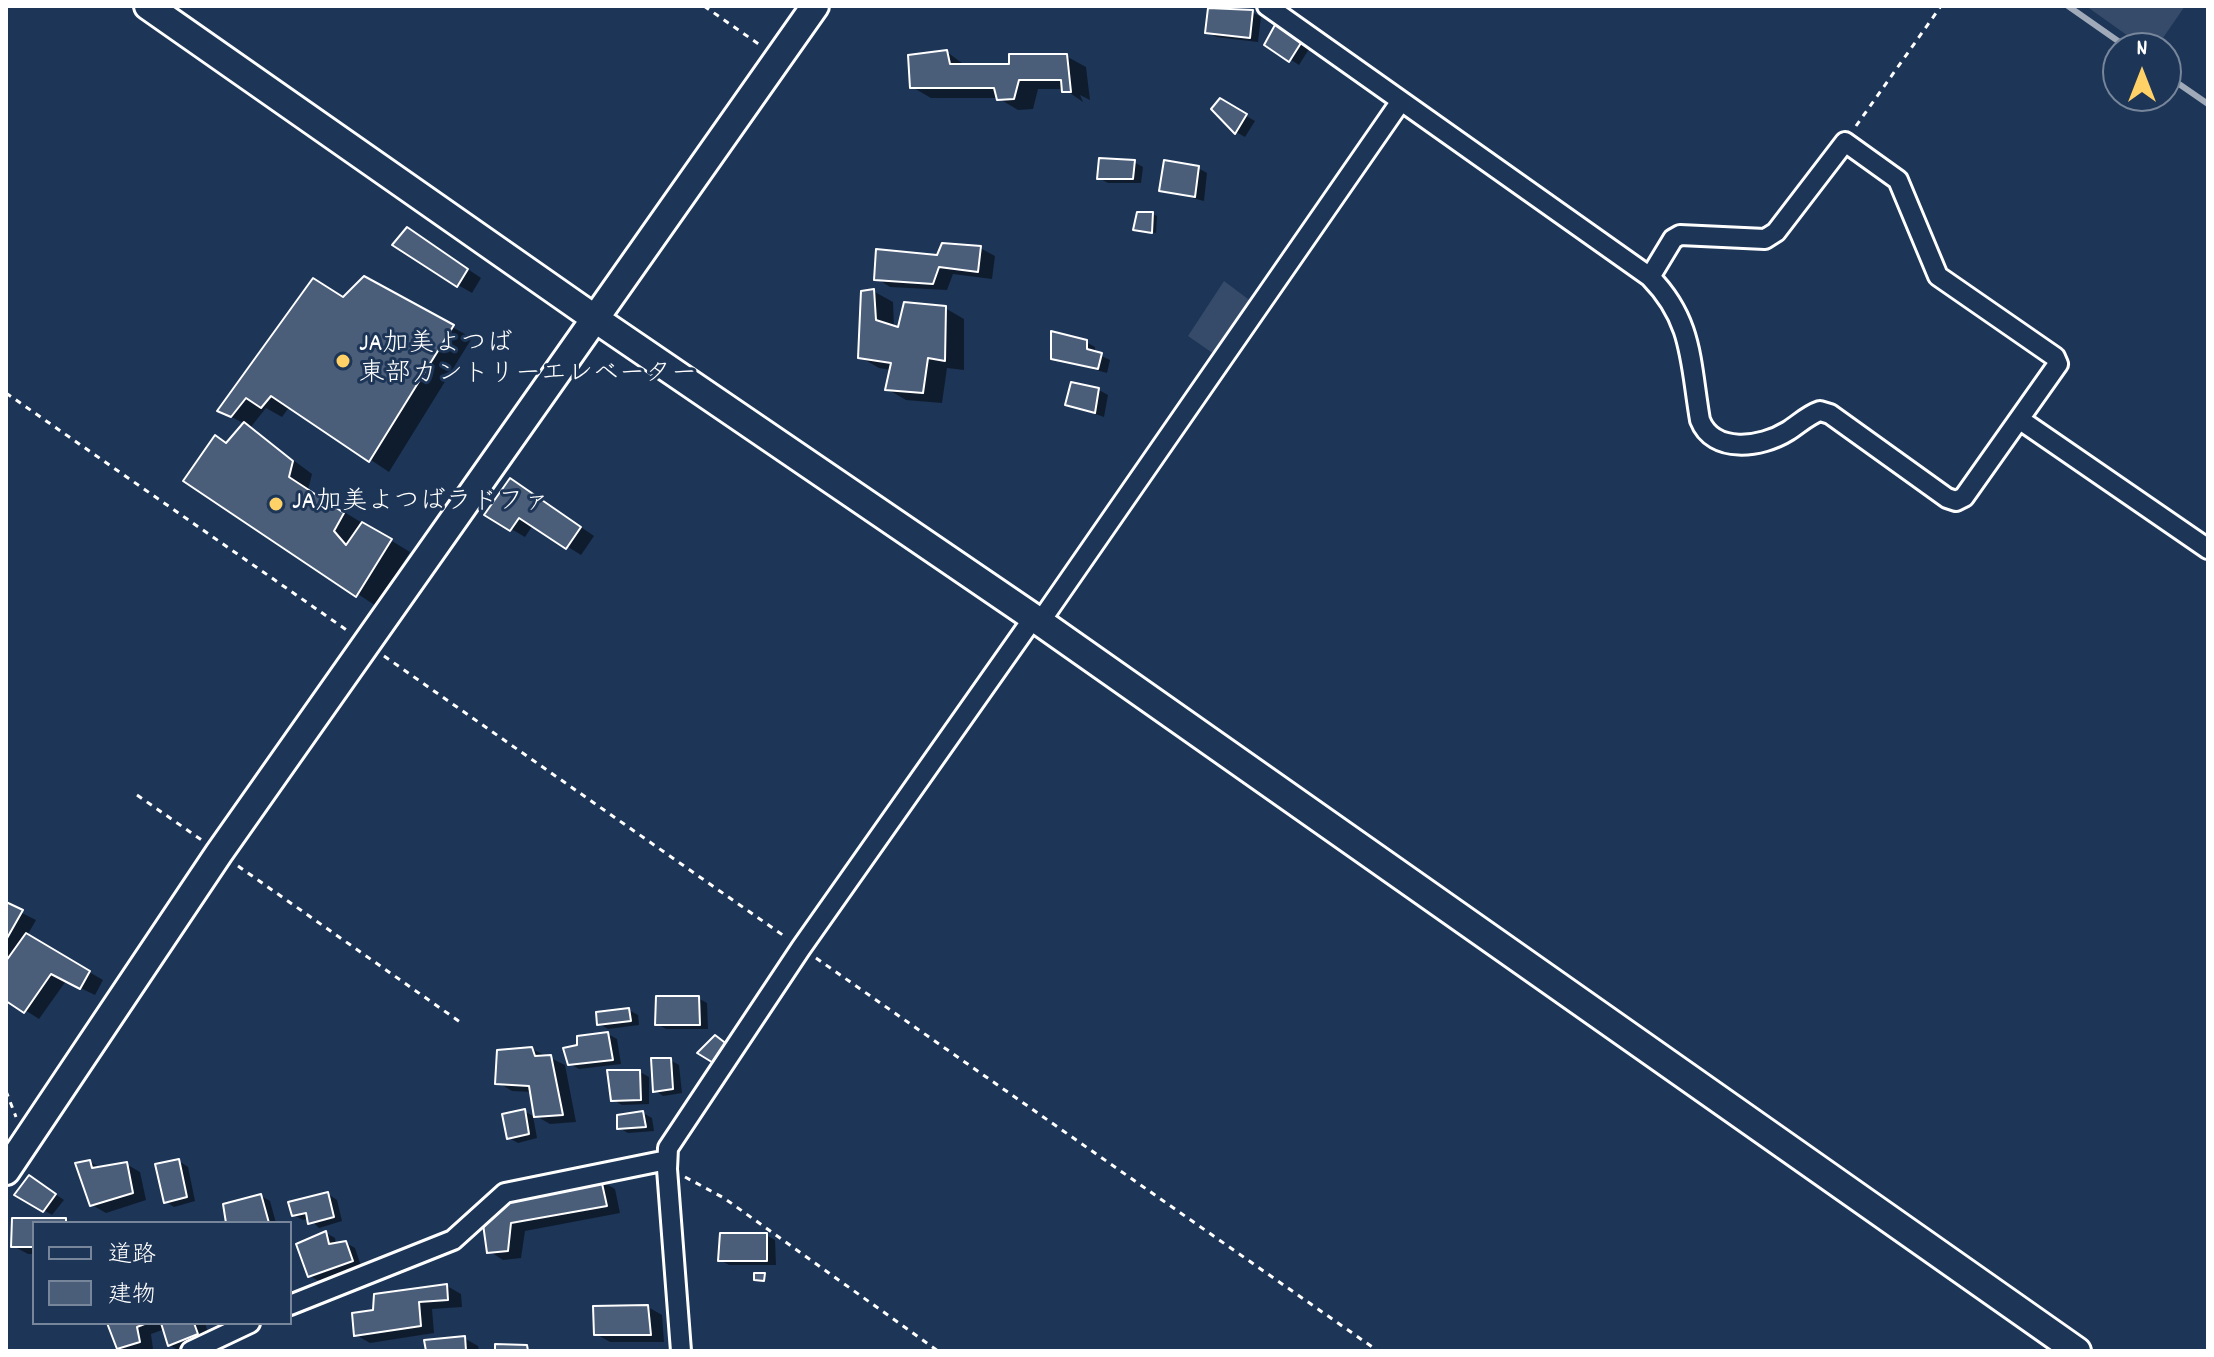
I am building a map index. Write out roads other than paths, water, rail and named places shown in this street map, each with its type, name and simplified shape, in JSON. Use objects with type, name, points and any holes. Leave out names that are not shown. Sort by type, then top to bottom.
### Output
[{"type":"street","points":[[148,6],[597,320],[1028,628],[2077,1351]]},
{"type":"street","points":[[6,1171],[219,853],[597,320],[815,6]]},
{"type":"street","points":[[1267,6],[1650,277],[1671,298],[1681,317],[1700,420],[1705,434],[1714,441],[1740,445],[1763,442],[1820,411],[1830,414],[1947,498],[1956,501],[1964,497],[2055,369],[2055,357],[1938,276],[1898,180],[1845,142],[1776,232],[1753,240],[1680,235],[1673,239],[1650,277]]},
{"type":"street","points":[[681,1351],[668,1148],[801,948],[1401,101]]},
{"type":"street","points":[[2019,419],[2208,549]]},
{"type":"street","points":[[292,1304],[453,1240],[505,1193],[667,1164]]},
{"type":"street","points":[[201,1350],[246,1325]]},
{"type":"waterway","points":[[2068,6],[2105,32]]},
{"type":"waterway","points":[[2182,86],[2208,104]]},
{"type":"place","name":"JA加美よつば 東部カントリーエレベーター","points":[[343,361]]},
{"type":"place","name":"JA加美よつばラドファ","points":[[276,504]]}]
